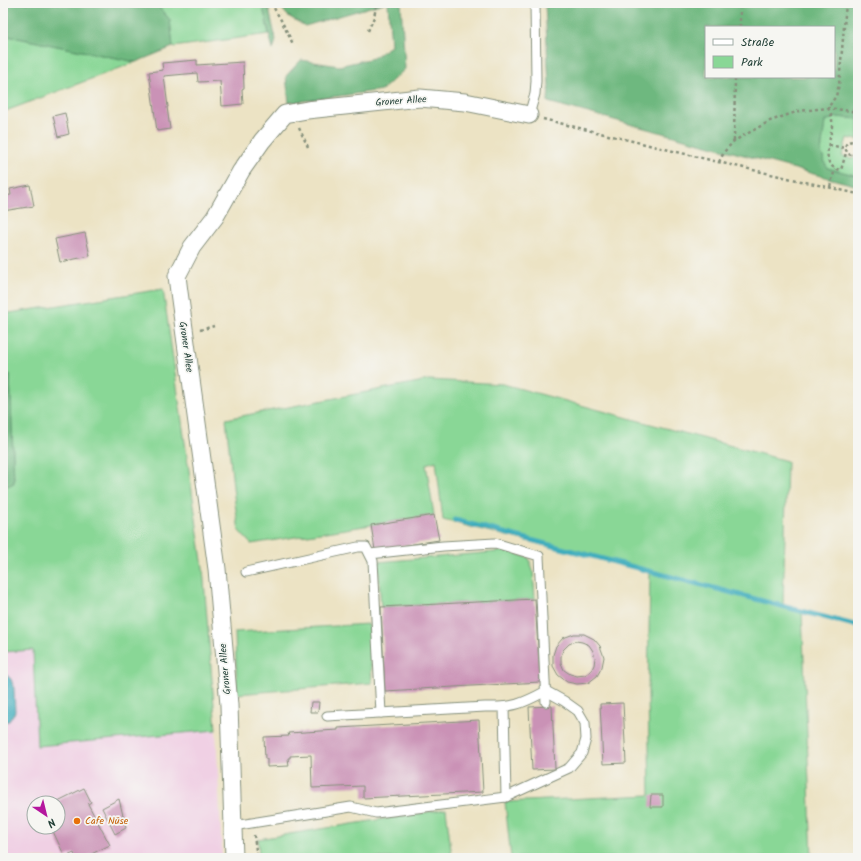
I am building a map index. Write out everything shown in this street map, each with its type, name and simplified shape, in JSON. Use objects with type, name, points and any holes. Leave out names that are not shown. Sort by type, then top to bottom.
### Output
[{"type":"street","name":"Groner Allee","points":[[234,858],[229,705],[217,569],[177,276],[192,246],[215,217],[241,171],[262,141],[285,114],[307,110],[420,98],[465,102],[529,116]]},
{"type":"lane","points":[[529,116],[535,94],[536,81],[535,3]]},
{"type":"lane","points":[[370,554],[443,546],[495,543],[539,556],[546,702]]},
{"type":"lane","points":[[246,572],[358,547],[366,547],[373,562],[381,713]]},
{"type":"lane","points":[[233,826],[351,807],[376,813],[506,797],[569,768],[582,753],[586,739],[585,722],[578,711],[546,691]]},
{"type":"lane","points":[[327,716],[504,707],[519,704],[546,691]]},
{"type":"lane","points":[[504,707],[506,797]]},
{"type":"path","points":[[271,3],[294,44]]},
{"type":"path","points":[[368,31],[374,17],[377,3]]},
{"type":"path","points":[[740,3],[740,26]]},
{"type":"path","points":[[828,108],[836,96],[839,85],[846,3]]},
{"type":"path","points":[[734,141],[735,78]]},
{"type":"path","points":[[718,162],[724,152],[734,141],[770,121],[799,111],[828,108],[858,112]]},
{"type":"path","points":[[828,108],[832,120],[828,159],[830,165],[835,169],[841,170],[847,143],[851,141],[858,142]]},
{"type":"path","points":[[529,116],[858,194]]},
{"type":"path","points":[[829,145],[845,148]]},
{"type":"path","points":[[846,153],[858,157]]},
{"type":"path","points":[[830,187],[835,169]]},
{"type":"shaded area","points":[[33,650],[37,746],[216,730],[222,855],[216,858],[3,858],[3,652]]},
{"type":"green space","points":[[3,3],[155,3],[170,20],[173,47],[136,62],[3,35]]},
{"type":"green space","points":[[155,3],[262,3],[269,34],[173,47],[170,20]]},
{"type":"green space","points":[[262,3],[384,3],[305,26],[288,16],[278,4],[268,5],[276,40],[273,50]]},
{"type":"green space","points":[[388,3],[401,3],[405,69],[382,90],[289,103],[286,76],[301,60],[339,66],[373,58],[391,46]]},
{"type":"green space","points":[[545,3],[858,3],[858,119],[837,117],[825,121],[821,152],[827,168],[858,176],[858,186],[548,102],[549,86]]},
{"type":"green space","points":[[3,35],[136,62],[3,112]]},
{"type":"green space","points":[[837,117],[858,119],[858,140],[847,138],[842,156],[858,159],[858,176],[827,168],[821,152],[825,121]]},
{"type":"green space","points":[[163,289],[203,568],[216,730],[37,746],[33,650],[3,652],[3,488],[14,482],[10,374],[3,377],[3,314]]},
{"type":"green space","points":[[10,374],[14,483],[3,488],[3,377]]},
{"type":"green space","points":[[429,380],[503,384],[787,461],[783,606],[802,611],[812,858],[511,858],[505,802],[650,795],[648,695],[650,572],[443,520],[436,461],[426,464],[434,515],[251,544],[239,531],[226,419]]},
{"type":"green space","points":[[507,551],[529,558],[533,571],[535,599],[381,607],[378,562]]},
{"type":"green space","points":[[369,624],[372,683],[237,694],[235,632]]},
{"type":"green space","points":[[446,809],[452,858],[259,858],[258,839]]},
{"type":"water","points":[[3,672],[11,679],[14,688],[15,712],[9,721],[3,722]]},
{"type":"building","points":[[197,60],[197,65],[243,62],[243,104],[222,106],[220,81],[198,82],[197,73],[164,76],[170,129],[157,131],[149,72],[163,70],[162,63]]},
{"type":"building","points":[[65,113],[69,134],[58,137],[53,116]]},
{"type":"building","points":[[30,185],[34,206],[3,211],[3,196],[11,195],[10,189]]},
{"type":"building","points":[[85,233],[90,256],[60,262],[55,239]]},
{"type":"building","points":[[434,515],[439,540],[375,550],[371,525]]},
{"type":"building","points":[[535,599],[540,682],[385,691],[381,607]]},
{"type":"building","points":[[574,634],[584,634],[594,639],[600,646],[604,657],[602,667],[597,676],[588,683],[577,684],[567,682],[558,675],[553,666],[553,655],[556,646],[563,638]],"holes":[[[576,641],[589,645],[593,651],[595,658],[594,665],[591,671],[585,675],[577,676],[564,670],[561,663],[561,656],[563,650],[569,644]]]},
{"type":"building","points":[[311,702],[319,702],[318,712],[310,712]]},
{"type":"building","points":[[623,703],[626,763],[603,764],[600,704]]},
{"type":"building","points":[[552,706],[555,769],[532,770],[529,707]]},
{"type":"building","points":[[479,720],[483,792],[363,798],[363,786],[312,788],[311,755],[290,756],[290,758],[288,758],[289,766],[267,767],[267,759],[265,759],[264,737],[289,736],[288,733],[338,730],[338,728]]},
{"type":"building","name":"Cafe Nüse","points":[[84,788],[91,802],[88,804],[110,845],[83,858],[76,858],[74,853],[65,857],[55,835],[66,835],[66,797]]},
{"type":"building","points":[[651,795],[663,795],[663,807],[650,807]]},
{"type":"building","points":[[119,799],[126,828],[115,834],[102,808]]},
{"type":"waterway","points":[[455,520],[858,626]]},
{"type":"place","name":"Cafe Nüse","points":[[77,821]]}]
